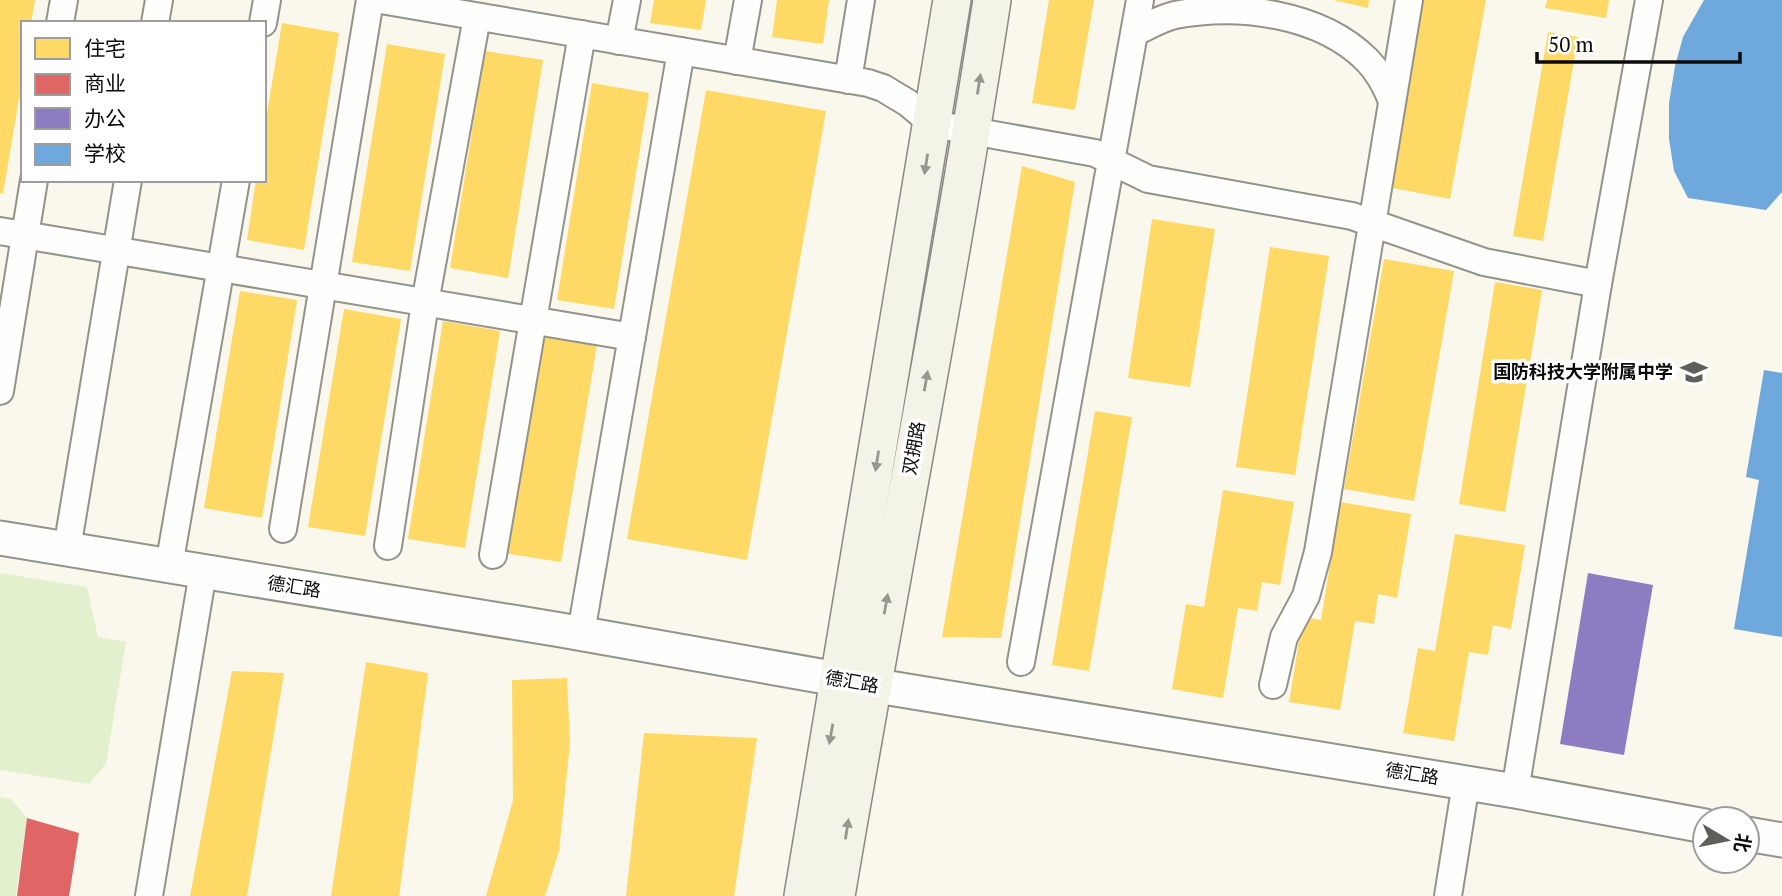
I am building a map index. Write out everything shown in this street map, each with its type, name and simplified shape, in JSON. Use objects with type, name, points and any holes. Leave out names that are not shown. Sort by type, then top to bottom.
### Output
[{"type":"main road","name":"双拥路","points":[[836,896],[855,683],[952,0]]},
{"type":"main road","name":"双拥路","points":[[803,896],[855,683],[972,130],[992,0]]},
{"type":"street","points":[[60,21],[64,0]]},
{"type":"street","points":[[155,21],[159,0]]},
{"type":"street","points":[[263,21],[267,0]]},
{"type":"street","points":[[283,529],[370,0]]},
{"type":"street","points":[[381,0],[494,12],[582,34],[883,88],[908,103],[933,124],[1095,153],[1149,179],[1352,216],[1484,262],[1598,284]]},
{"type":"street","points":[[620,41],[627,0]]},
{"type":"street","points":[[737,61],[748,0]]},
{"type":"street","points":[[848,80],[862,0]]},
{"type":"street","points":[[1021,662],[1140,0]]},
{"type":"street","points":[[1273,685],[1284,637],[1306,596],[1318,552],[1409,0]]},
{"type":"street","points":[[1515,791],[1598,284],[1649,0]]},
{"type":"street","points":[[1135,32],[1172,16],[1264,6],[1347,44],[1367,60],[1383,79],[1392,101]]},
{"type":"street","points":[[388,546],[425,303],[494,12]]},
{"type":"street","points":[[492,555],[582,34]]},
{"type":"street","points":[[581,634],[681,51]]},
{"type":"street","points":[[0,391],[13,233],[33,182]]},
{"type":"street","points":[[67,549],[128,182]]},
{"type":"street","points":[[169,566],[236,182]]},
{"type":"street","points":[[13,233],[632,337]]},
{"type":"street","name":"德汇路","points":[[0,538],[581,634],[855,683],[1515,791],[1691,823]]},
{"type":"street","points":[[149,896],[203,572]]},
{"type":"street","points":[[1448,896],[1466,783]]},
{"type":"street","points":[[1761,836],[1782,840]]},
{"type":"green space","points":[[0,573],[87,587],[98,637],[126,642],[106,764],[89,784],[0,770]]},
{"type":"green space","points":[[0,797],[11,799],[27,818],[16,896],[0,896]]},
{"type":"building: 住宅","points":[[0,0],[35,0],[31,21],[21,21],[21,87],[3,194],[0,193]]},
{"type":"building: 住宅","points":[[654,0],[706,0],[701,30],[650,23]]},
{"type":"building: 住宅","points":[[777,0],[829,0],[823,44],[772,37]]},
{"type":"building: 住宅","points":[[1049,0],[1094,0],[1075,110],[1032,103]]},
{"type":"building: 住宅","points":[[1333,0],[1369,0],[1368,8]]},
{"type":"building: 住宅","points":[[1423,0],[1486,0],[1450,199],[1388,187]]},
{"type":"building: 住宅","points":[[1547,0],[1609,0],[1606,18],[1545,8]]},
{"type":"building: 住宅","points":[[282,23],[339,33],[304,250],[247,240],[256,182],[266,182],[266,119]]},
{"type":"building: 住宅","points":[[1548,32],[1578,37],[1543,241],[1513,236]]},
{"type":"building: 住宅","points":[[387,44],[445,54],[410,271],[352,262]]},
{"type":"building: 住宅","points":[[485,51],[543,60],[508,278],[450,268]]},
{"type":"building: 住宅","points":[[592,83],[649,93],[614,309],[557,300]]},
{"type":"building: 住宅","points":[[706,90],[826,111],[747,560],[627,539]]},
{"type":"building: 住宅","points":[[1022,166],[1075,182],[1001,638],[942,637]]},
{"type":"building: 住宅","points":[[1152,219],[1215,229],[1190,387],[1128,378]]},
{"type":"building: 住宅","points":[[1270,247],[1329,256],[1295,475],[1236,467]]},
{"type":"building: 住宅","points":[[1384,259],[1454,271],[1414,501],[1344,489]]},
{"type":"building: 住宅","points":[[1495,282],[1542,290],[1505,512],[1459,504]]},
{"type":"building: 住宅","points":[[240,291],[297,300],[262,518],[204,508]]},
{"type":"building: 住宅","points":[[344,309],[401,319],[365,536],[308,527]]},
{"type":"building: 住宅","points":[[443,321],[500,331],[465,548],[408,539]]},
{"type":"building: 住宅","points":[[539,336],[597,345],[561,562],[504,553]]},
{"type":"building: 住宅","points":[[1095,411],[1132,417],[1089,671],[1052,665]]},
{"type":"building: 住宅","points":[[1223,490],[1294,502],[1280,585],[1262,582],[1257,611],[1238,608],[1223,698],[1172,689],[1186,604],[1204,607]]},
{"type":"building: 住宅","points":[[1340,502],[1411,514],[1397,598],[1378,594],[1374,624],[1355,621],[1340,710],[1289,702],[1303,617],[1321,620]]},
{"type":"building: 住宅","points":[[1455,534],[1525,545],[1511,629],[1493,625],[1488,655],[1469,652],[1454,741],[1403,733],[1418,648],[1435,651]]},
{"type":"building: 住宅","points":[[366,662],[428,673],[399,896],[331,896]]},
{"type":"building: 住宅","points":[[232,671],[284,673],[247,896],[190,896]]},
{"type":"building: 住宅","points":[[567,678],[570,743],[559,851],[545,896],[486,896],[513,800],[512,680]]},
{"type":"building: 住宅","points":[[644,733],[757,738],[734,896],[626,896]]},
{"type":"building: 商业","points":[[27,818],[79,833],[69,896],[17,896]]},
{"type":"building: 办公","points":[[1588,573],[1653,585],[1624,755],[1560,744]]},
{"type":"building: 学校","points":[[1704,0],[1782,0],[1782,192],[1766,210],[1688,198],[1674,171],[1669,139],[1669,103],[1675,66],[1683,37]]},
{"type":"building: 学校","points":[[1764,370],[1782,373],[1782,637],[1734,629],[1759,480],[1746,477]]},
{"type":"place","name":"国防科技大学附属中学","points":[[1694,372]]}]
